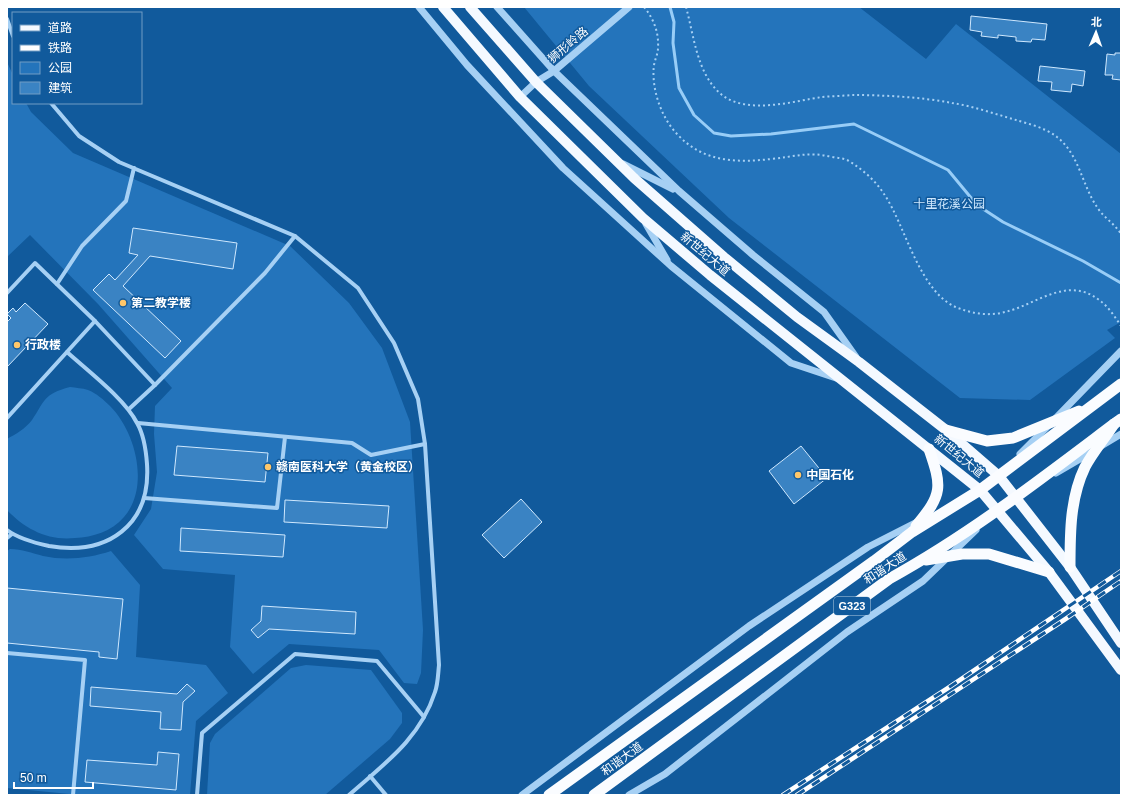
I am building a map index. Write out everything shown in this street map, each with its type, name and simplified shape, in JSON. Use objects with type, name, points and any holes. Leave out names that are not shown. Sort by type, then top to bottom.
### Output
[{"type":"highway","name":"G323","points":[[999,476],[1121,384]]},
{"type":"highway","points":[[946,430],[987,441],[1013,438],[1095,405]]},
{"type":"highway","points":[[1070,567],[1070,524],[1075,494],[1085,467],[1118,421]]},
{"type":"highway","name":"和谐大道","points":[[594,795],[889,579],[921,561],[996,512],[1118,421]]},
{"type":"highway","points":[[912,532],[932,506],[939,488],[936,471],[929,449]]},
{"type":"highway","name":"和谐大道","points":[[548,795],[874,561],[912,532],[980,490],[999,476]]},
{"type":"highway","points":[[921,561],[962,554],[989,554],[1049,572]]},
{"type":"main road","name":"新世纪大道","points":[[470,7],[536,82],[634,178],[742,272],[797,317],[859,362],[946,430],[999,476],[1017,497],[1070,567],[1121,643]]},
{"type":"main road","name":"新世纪大道","points":[[443,8],[520,97],[643,218],[721,285],[980,490],[996,512],[1049,572],[1121,670]]},
{"type":"street","points":[[419,7],[466,66],[563,168],[671,266],[791,363],[844,381]]},
{"type":"street","points":[[497,7],[554,71],[679,191],[824,312],[859,362]]},
{"type":"street","name":"狮形岭路","points":[[520,97],[536,82],[554,71],[629,7]]},
{"type":"street","points":[[7,19],[12,33]]},
{"type":"street","points":[[52,104],[79,136],[119,162],[294,236],[358,288],[394,343],[418,399],[425,444],[439,665],[435,692],[424,717],[406,745],[349,795]]},
{"type":"street","points":[[617,162],[679,191]]},
{"type":"street","points":[[57,284],[82,246],[126,201],[134,168]]},
{"type":"street","points":[[643,218],[671,266]]},
{"type":"street","points":[[129,409],[155,385],[265,273],[294,236]]},
{"type":"street","points":[[7,293],[35,263],[95,322],[155,385]]},
{"type":"street","points":[[7,418],[95,322]]},
{"type":"street","points":[[7,530],[12,534],[37,544],[56,547],[76,548],[101,544],[126,527],[136,516],[144,498],[147,470],[146,448],[138,424],[129,409],[67,352]]},
{"type":"street","points":[[999,476],[1120,352]]},
{"type":"street","points":[[138,424],[352,443],[371,455],[425,444]]},
{"type":"street","points":[[1017,497],[1121,434]]},
{"type":"street","points":[[144,498],[277,508],[285,437]]},
{"type":"street","points":[[522,795],[749,626],[868,547],[980,490]]},
{"type":"street","points":[[629,795],[664,774],[847,632],[923,581],[996,512]]},
{"type":"street","points":[[7,538],[12,534]]},
{"type":"street","points":[[7,653],[85,660],[73,795]]},
{"type":"street","points":[[197,795],[202,733],[295,654],[377,661],[424,717]]},
{"type":"street","points":[[370,776],[386,795]]},
{"type":"path","points":[[644,7],[653,20],[657,33],[659,49],[654,65],[654,80],[661,108],[677,135],[690,146],[707,155],[730,161],[772,159],[801,154],[823,154],[847,160],[869,175],[885,194],[922,273],[942,298],[958,309],[978,314],[1003,313],[1023,307],[1046,295],[1063,291],[1081,291],[1099,299],[1110,310],[1121,326]]},
{"type":"path","points":[[686,7],[700,60],[710,83],[723,96],[739,102],[763,106],[790,104],[823,97],[854,95],[952,103],[1039,127],[1058,137],[1073,156],[1081,171],[1086,190],[1098,209],[1115,225],[1121,234]]},
{"type":"path","points":[[1115,225],[1121,226]]},
{"type":"green space","name":"十里花溪公园","points":[[524,7],[859,7],[926,59],[956,24],[1121,154],[1121,322],[1107,330],[1115,338],[1030,400],[960,398],[729,218],[589,86]]},
{"type":"green space","points":[[7,62],[12,73],[12,104],[27,104],[31,112],[73,153],[290,246],[349,303],[382,348],[410,422],[423,630],[421,673],[417,684],[404,683],[379,650],[289,644],[253,674],[230,647],[235,575],[163,569],[134,535],[151,509],[157,472],[154,434],[155,406],[172,388],[98,304],[30,235],[7,257]]},
{"type":"green space","points":[[70,387],[86,389],[94,393],[108,404],[119,417],[127,430],[133,445],[138,476],[132,505],[119,522],[108,530],[95,535],[56,538],[29,528],[7,510],[7,439],[20,431],[32,420],[46,399],[54,392]]},
{"type":"green space","points":[[10,549],[23,550],[52,558],[86,557],[111,551],[140,585],[136,657],[206,665],[228,693],[196,721],[190,795],[80,795],[7,788],[7,551]]},
{"type":"green space","points":[[306,665],[371,670],[402,713],[402,723],[390,739],[325,795],[207,795],[210,743],[215,734],[291,668]]},
{"type":"building","points":[[971,16],[1047,24],[1045,40],[1032,39],[1031,42],[1016,41],[1016,37],[998,35],[998,38],[981,36],[982,32],[970,30]]},
{"type":"building","points":[[1115,53],[1121,53],[1121,80],[1112,79],[1113,75],[1105,75],[1107,54],[1115,55]]},
{"type":"building","points":[[1040,66],[1085,71],[1083,86],[1072,84],[1071,92],[1051,90],[1052,82],[1038,81]]},
{"type":"building","name":"第二教学楼","points":[[133,228],[237,243],[233,269],[150,256],[123,286],[181,341],[165,358],[93,290],[109,274],[115,280],[138,255],[129,253]]},
{"type":"building","name":"行政楼","points":[[25,303],[48,324],[7,367],[7,322],[11,318],[7,314],[13,308],[16,312]]},
{"type":"building","points":[[177,446],[268,453],[265,482],[174,475]]},
{"type":"building","name":"中国石化","points":[[801,446],[827,478],[794,504],[769,471]]},
{"type":"building","points":[[521,499],[542,522],[504,558],[482,535]]},
{"type":"building","points":[[285,500],[389,506],[387,528],[284,522]]},
{"type":"building","points":[[181,528],[285,535],[283,557],[180,551]]},
{"type":"building","points":[[7,588],[123,599],[117,659],[99,657],[99,652],[7,643]]},
{"type":"building","points":[[262,606],[356,612],[355,634],[269,629],[258,638],[251,630],[261,621]]},
{"type":"building","points":[[187,684],[195,691],[183,702],[181,730],[160,729],[161,712],[90,706],[91,687],[177,694]]},
{"type":"building","points":[[158,752],[179,754],[176,790],[85,782],[87,760],[157,765]]},
{"type":"waterway","points":[[670,7],[674,22],[673,43],[679,88],[694,115],[714,133],[731,136],[771,134],[854,124],[948,170],[977,205],[1003,222],[1083,261],[1121,283]]},
{"type":"railway","points":[[783,795],[948,688],[1121,571]]},
{"type":"railway","points":[[797,795],[1121,581]]},
{"type":"place","name":"第二教学楼","points":[[123,303]]},
{"type":"place","name":"行政楼","points":[[17,345]]},
{"type":"place","name":"赣南医科大学（黄金校区）","points":[[268,467]]},
{"type":"place","name":"中国石化","points":[[798,475]]}]
